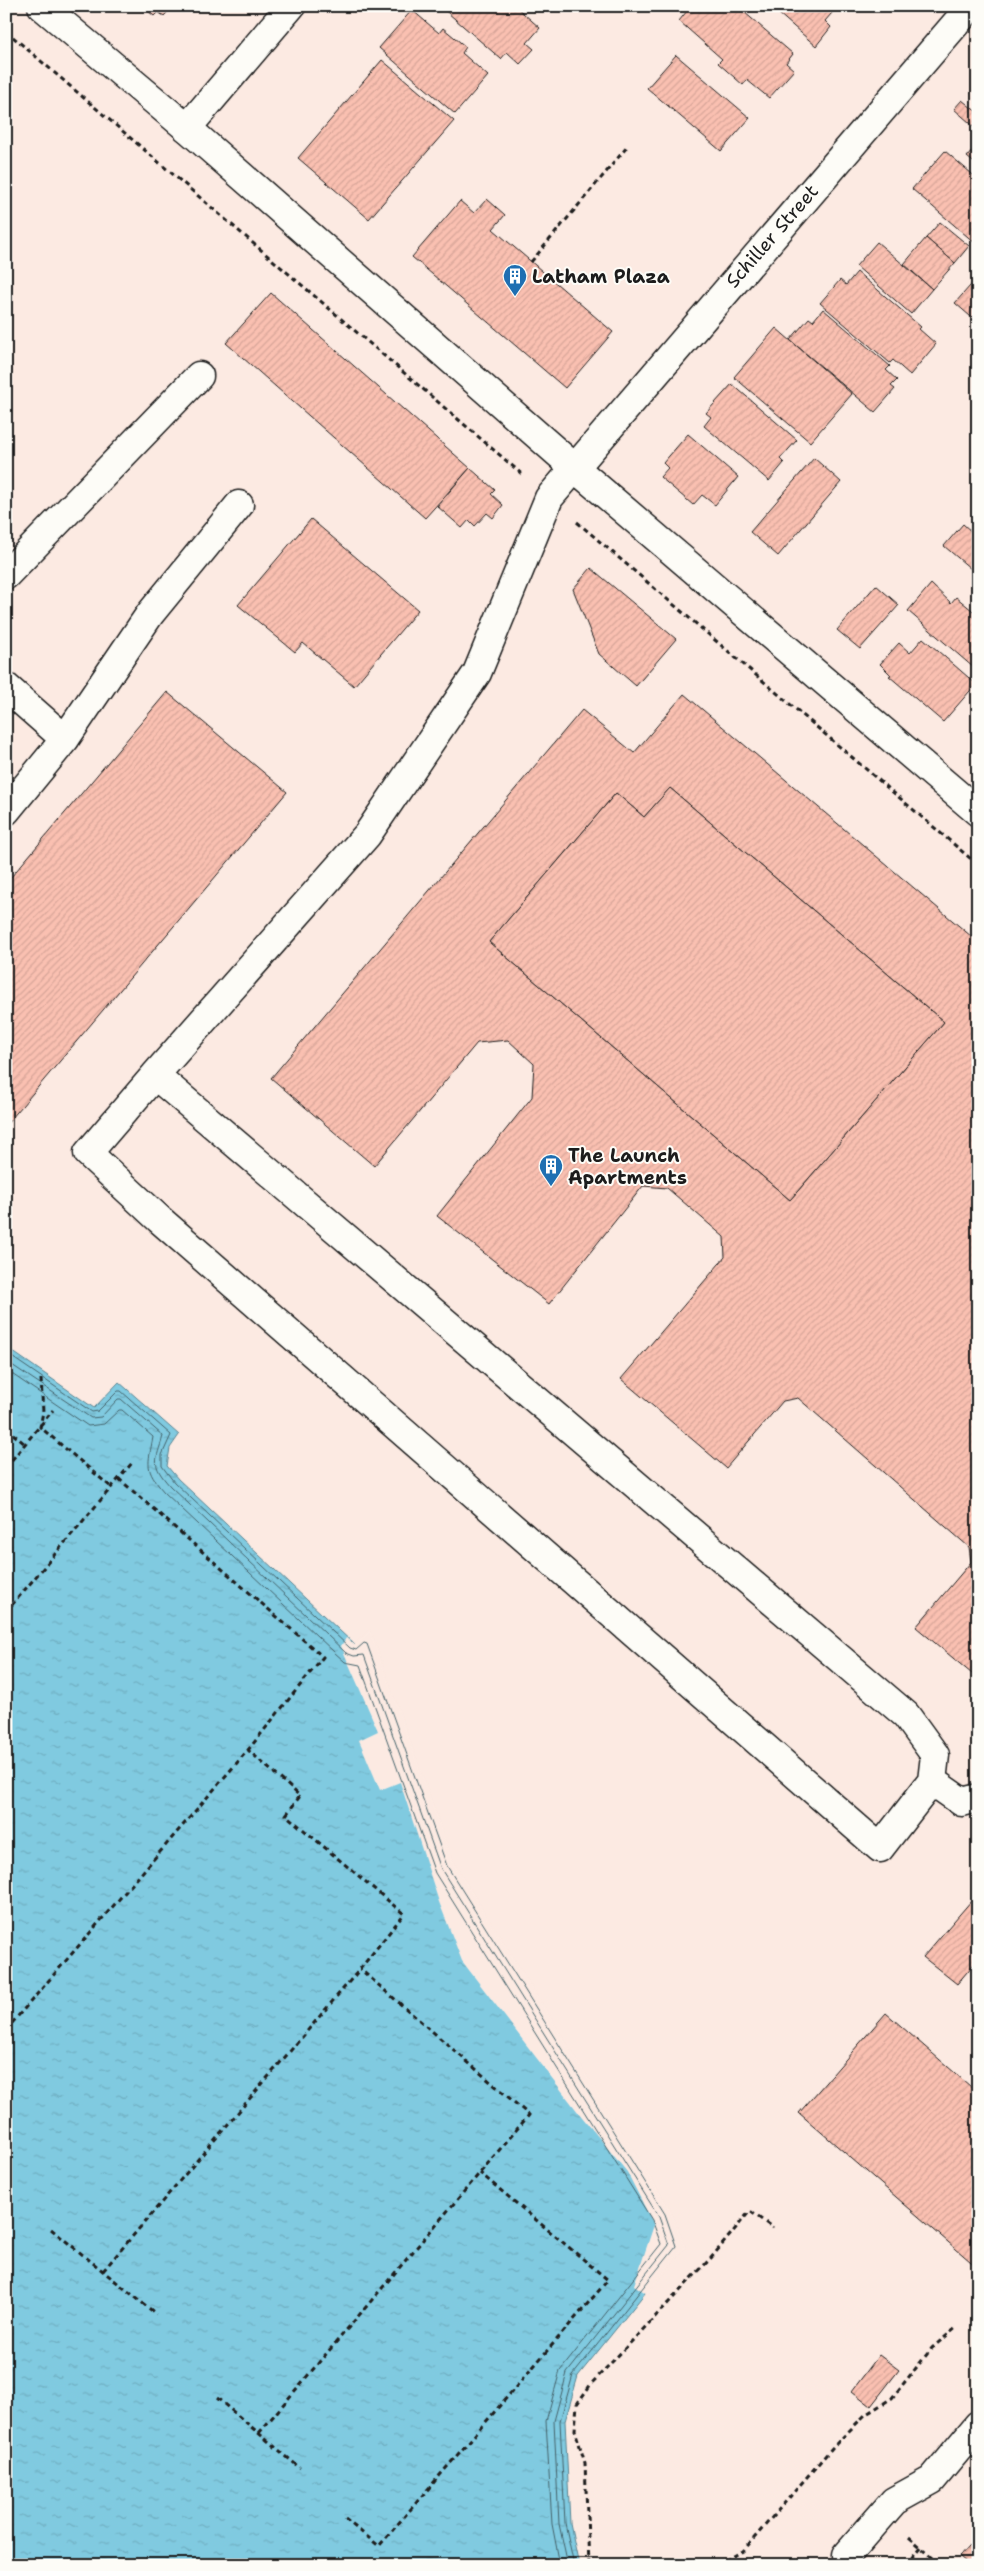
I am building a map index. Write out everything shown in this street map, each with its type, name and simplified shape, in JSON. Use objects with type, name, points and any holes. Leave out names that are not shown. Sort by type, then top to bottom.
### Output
[{"type":"street","points":[[42,6],[187,128],[576,469],[975,804]]},
{"type":"street","points":[[187,128],[292,6]]},
{"type":"street","name":"Schiller Street","points":[[549,498],[576,469],[691,330],[971,6]]},
{"type":"street","points":[[6,575],[199,376]]},
{"type":"street","points":[[155,1074],[906,1715],[935,1755],[932,1781],[880,1848],[159,1219],[88,1153],[155,1074],[366,835],[477,674],[549,498]]},
{"type":"street","points":[[6,811],[64,739],[150,614],[239,505]]},
{"type":"street","points":[[6,687],[64,739]]},
{"type":"street","points":[[932,1781],[962,1802],[978,1798]]},
{"type":"street","points":[[847,2555],[894,2501],[932,2480],[978,2426]]},
{"type":"path","points":[[6,31],[978,865]]},
{"type":"path","points":[[531,262],[626,147]]},
{"type":"path","points":[[40,1427],[43,1412],[41,1379]]},
{"type":"path","points":[[6,1466],[53,1410]]},
{"type":"path","points":[[40,1427],[111,1487]]},
{"type":"path","points":[[6,1428],[25,1444]]},
{"type":"path","points":[[6,1612],[132,1463]]},
{"type":"path","points":[[6,2030],[248,1750],[323,1657],[118,1478]]},
{"type":"path","points":[[103,2271],[360,1969],[404,1914],[286,1815],[300,1796],[248,1750]]},
{"type":"path","points":[[259,2433],[529,2115],[360,1969]]},
{"type":"path","points":[[346,2519],[379,2546],[608,2280],[480,2173]]},
{"type":"path","points":[[589,2565],[585,2462],[574,2430],[577,2404],[590,2384],[711,2258],[750,2211],[773,2228]]},
{"type":"path","points":[[51,2229],[156,2314]]},
{"type":"path","points":[[717,2565],[743,2551],[832,2448],[866,2415],[892,2398],[932,2348],[957,2327]]},
{"type":"path","points":[[217,2398],[300,2468]]},
{"type":"path","points":[[882,2514],[941,2565]]},
{"type":"path","points":[[907,2565],[921,2547]]},
{"type":"water","points":[[6,1347],[94,1408],[119,1382],[179,1435],[170,1448],[167,1466],[178,1479],[355,1645],[451,1864],[683,2246],[578,2376],[565,2421],[570,2523],[579,2565],[6,2565]]},
{"type":"pier","points":[[370,1630],[453,1862],[671,2211],[685,2247],[647,2294],[634,2285],[654,2225],[627,2172],[578,2112],[462,1961],[439,1902],[400,1782],[380,1790],[359,1740],[378,1731],[341,1646],[346,1638],[355,1645]]},
{"type":"building","points":[[142,6],[173,6],[164,16],[158,12],[154,16]]},
{"type":"building","points":[[440,6],[515,6],[540,28],[527,43],[534,49],[520,64],[507,52],[501,59]]},
{"type":"building","points":[[691,6],[737,6],[793,54],[786,63],[794,70],[769,98],[747,80],[743,85],[718,63],[722,59],[679,21]]},
{"type":"building","points":[[770,6],[838,6],[825,21],[831,27],[816,46]]},
{"type":"building","points":[[412,10],[439,33],[443,28],[466,47],[462,53],[488,76],[455,114],[379,48]]},
{"type":"building","points":[[676,55],[750,118],[721,151],[647,88]]},
{"type":"building","points":[[382,60],[454,121],[369,219],[298,158]]},
{"type":"building","points":[[962,100],[978,113],[978,130],[954,109]]},
{"type":"building","points":[[978,144],[978,166],[967,157]]},
{"type":"building","points":[[945,151],[978,179],[978,240],[975,243],[912,189]]},
{"type":"building","name":"Latham Plaza","points":[[487,199],[505,215],[493,229],[613,332],[565,388],[412,257],[460,201],[474,213]]},
{"type":"building","points":[[940,222],[969,246],[955,263],[926,238]]},
{"type":"building","points":[[926,238],[955,263],[932,289],[904,264]]},
{"type":"building","points":[[877,242],[932,289],[911,314],[856,266]]},
{"type":"building","points":[[857,272],[921,327],[919,329],[936,344],[910,375],[893,360],[890,363],[820,303],[840,280],[846,285]]},
{"type":"building","points":[[978,277],[978,323],[955,303]]},
{"type":"building","points":[[271,293],[470,468],[425,518],[226,343]]},
{"type":"building","points":[[823,309],[890,366],[886,370],[897,380],[891,386],[895,389],[875,412],[790,340],[809,318],[813,321]]},
{"type":"building","points":[[776,328],[852,394],[810,442],[734,377]]},
{"type":"building","points":[[732,384],[797,440],[780,459],[784,463],[769,481],[704,426],[711,417],[706,413]]},
{"type":"building","points":[[688,434],[738,477],[715,505],[702,495],[693,505],[660,477],[668,468],[663,463]]},
{"type":"building","points":[[814,458],[841,482],[778,556],[750,532]]},
{"type":"building","points":[[470,468],[495,490],[491,494],[503,505],[493,518],[487,513],[475,526],[469,520],[462,528],[437,506]]},
{"type":"building","points":[[311,519],[418,610],[354,686],[303,643],[295,652],[238,605]]},
{"type":"building","points":[[963,524],[974,534],[978,529],[978,575],[944,546]]},
{"type":"building","points":[[591,568],[676,639],[636,686],[599,654],[573,589]]},
{"type":"building","points":[[931,584],[951,603],[956,597],[978,615],[978,664],[974,668],[908,611]]},
{"type":"building","points":[[876,585],[899,605],[860,649],[837,630]]},
{"type":"building","points":[[923,638],[976,684],[943,722],[889,676],[891,675],[880,664],[899,643],[910,653]]},
{"type":"building","points":[[167,692],[287,792],[6,1125],[6,883]]},
{"type":"building","name":"The Launch Apartments","points":[[684,694],[978,942],[978,1679],[916,1627],[971,1562],[969,1547],[798,1398],[783,1401],[726,1468],[621,1379],[725,1257],[724,1237],[667,1188],[643,1186],[549,1304],[437,1216],[532,1097],[534,1064],[508,1040],[477,1043],[374,1166],[271,1078],[582,710],[634,753]],"holes":[[[670,788],[944,1022],[790,1200],[489,942],[616,793],[644,817]]]},
{"type":"building","points":[[670,788],[944,1022],[790,1200],[489,942],[616,793],[644,817]]},
{"type":"building","points":[[978,1893],[978,1959],[957,1984],[923,1957]]},
{"type":"building","points":[[886,2013],[978,2093],[978,2268],[799,2113]]},
{"type":"building","points":[[879,2355],[899,2370],[871,2406],[852,2391]]},
{"type":"building","points":[[978,2536],[978,2565],[968,2565],[959,2557]]},
{"type":"place","name":"Latham Plaza","points":[[515,297]]},
{"type":"place","name":"The Launch Apartments","points":[[551,1187]]}]
